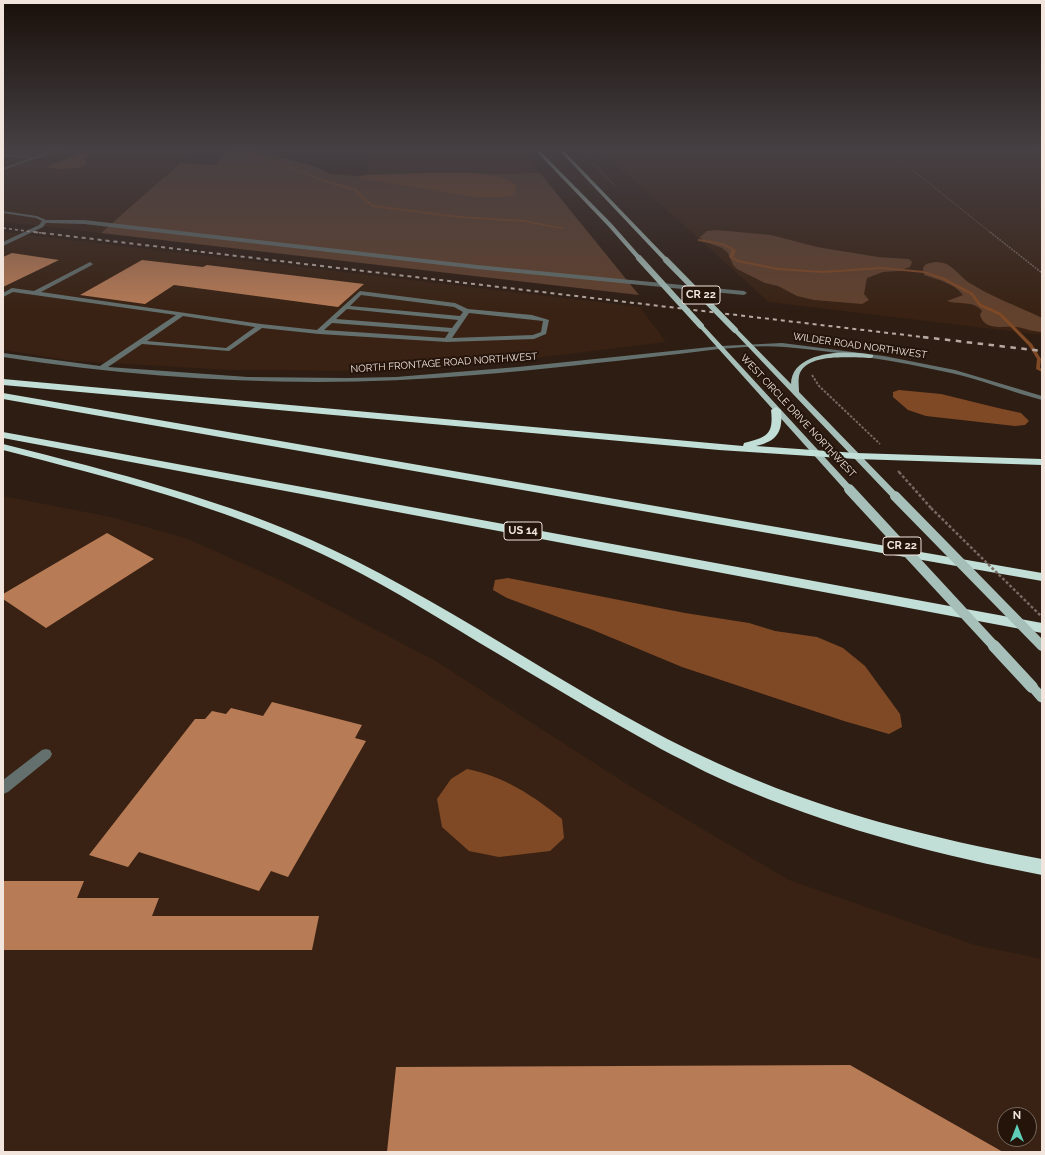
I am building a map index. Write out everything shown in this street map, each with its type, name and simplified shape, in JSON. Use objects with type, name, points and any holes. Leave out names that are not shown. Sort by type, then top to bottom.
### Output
[{"type":"highway","points":[[3,382],[720,447],[856,456],[1042,462]]},
{"type":"highway","points":[[3,396],[1042,577]]},
{"type":"highway","points":[[720,447],[752,444],[769,438],[776,428],[776,410]]},
{"type":"highway","name":"US 14","points":[[3,435],[1042,628]]},
{"type":"highway","points":[[3,447],[185,496],[250,518],[302,540],[379,578],[667,746],[775,796],[884,832],[941,847],[1042,867]]},
{"type":"main road","name":"WEST CIRCLE DRIVE NORTHWEST","points":[[589,204],[776,410],[1042,698]]},
{"type":"main road","name":"WEST CIRCLE DRIVE NORTHWEST","points":[[612,204],[1042,646]]},
{"type":"main road","points":[[794,392],[796,373],[805,363],[821,357],[871,356]]},
{"type":"street","points":[[3,212],[38,216],[45,221],[92,223],[477,267],[744,293]]},
{"type":"street","points":[[3,244],[41,226],[45,221]]},
{"type":"street","points":[[35,293],[90,264]]},
{"type":"street","points":[[3,295],[12,290],[261,326],[319,332],[447,340],[534,337],[544,333],[546,320],[532,317],[467,311],[454,305],[360,293],[319,332]]},
{"type":"street","points":[[345,307],[461,318]]},
{"type":"street","points":[[447,340],[467,311]]},
{"type":"street","points":[[101,369],[182,314]]},
{"type":"street","points":[[330,321],[453,330]]},
{"type":"street","points":[[142,342],[227,350],[261,326]]},
{"type":"street","name":"WILDER ROAD NORTHWEST","points":[[720,348],[750,346],[799,346],[904,361],[955,372],[1042,398]]},
{"type":"street","name":"NORTH FRONTAGE ROAD NORTHWEST","points":[[3,356],[101,369],[175,376],[244,380],[368,380],[454,375],[720,348]]},
{"type":"street","points":[[3,788],[46,754]]},
{"type":"path","points":[[955,204],[1042,273]]},
{"type":"path","points":[[811,374],[819,386],[881,444],[900,475],[931,508],[1042,617]]},
{"type":"shaded area","points":[[3,204],[133,204],[101,233],[3,222]]},
{"type":"shaded area","points":[[134,204],[565,204],[639,295],[101,233]]},
{"type":"shaded area","points":[[660,204],[1042,204],[1042,335],[769,302]]},
{"type":"shaded area","points":[[717,230],[771,235],[817,247],[878,257],[909,259],[912,262],[910,267],[898,271],[883,272],[867,278],[864,294],[869,300],[862,304],[814,300],[797,296],[778,286],[765,283],[737,269],[733,265],[728,253],[722,248],[703,241],[700,237],[707,231]]},
{"type":"shaded area","points":[[3,232],[640,307],[666,342],[503,362],[381,371],[229,370],[74,361],[3,350]]},
{"type":"shaded area","points":[[941,262],[950,266],[968,282],[995,297],[1042,318],[1042,332],[1016,327],[990,326],[982,320],[980,315],[982,311],[974,305],[947,301],[963,295],[950,285],[924,275],[923,268],[926,264]]},
{"type":"shaded area","points":[[899,390],[941,394],[1021,413],[1029,421],[1025,425],[1015,426],[926,416],[908,410],[893,397],[893,392]]},
{"type":"shaded area","points":[[3,496],[111,517],[188,539],[282,581],[434,660],[630,786],[789,880],[975,945],[1042,959],[1042,1152],[3,1152]]},
{"type":"shaded area","points":[[508,578],[685,613],[749,623],[775,631],[817,637],[843,648],[865,666],[900,714],[902,727],[889,734],[844,721],[682,667],[593,630],[507,598],[493,590],[495,580]]},
{"type":"shaded area","points":[[467,769],[480,772],[505,782],[518,788],[540,802],[562,819],[564,838],[550,851],[499,857],[469,851],[442,827],[437,799],[451,779]]},
{"type":"building","points":[[12,253],[59,260],[3,287],[3,257]]},
{"type":"building","points":[[142,260],[203,267],[207,265],[364,284],[338,307],[174,285],[145,304],[80,295]]},
{"type":"building","points":[[107,533],[154,559],[46,628],[3,599],[3,594]]},
{"type":"building","points":[[272,702],[362,725],[355,738],[366,741],[288,877],[271,871],[259,891],[139,852],[128,867],[89,855],[195,719],[205,719],[212,711],[226,714],[231,708],[263,716]]},
{"type":"building","points":[[3,881],[84,881],[77,898],[159,898],[152,916],[319,916],[312,950],[3,950]]},
{"type":"building","points":[[850,1065],[1003,1152],[387,1152],[396,1067]]},
{"type":"waterway","points":[[370,204],[372,206],[459,217],[524,221],[562,228]]},
{"type":"waterway","points":[[699,240],[717,243],[734,250],[731,257],[738,261],[778,269],[823,272],[881,268],[924,272],[944,279],[972,294],[980,305],[1000,314],[1031,345],[1039,359],[1038,369],[1042,371]]},
{"type":"railway","points":[[3,228],[37,232]]},
{"type":"railway","points":[[37,232],[931,338]]},
{"type":"railway","points":[[37,232],[42,233]]},
{"type":"railway","points":[[923,337],[1042,351]]}]
